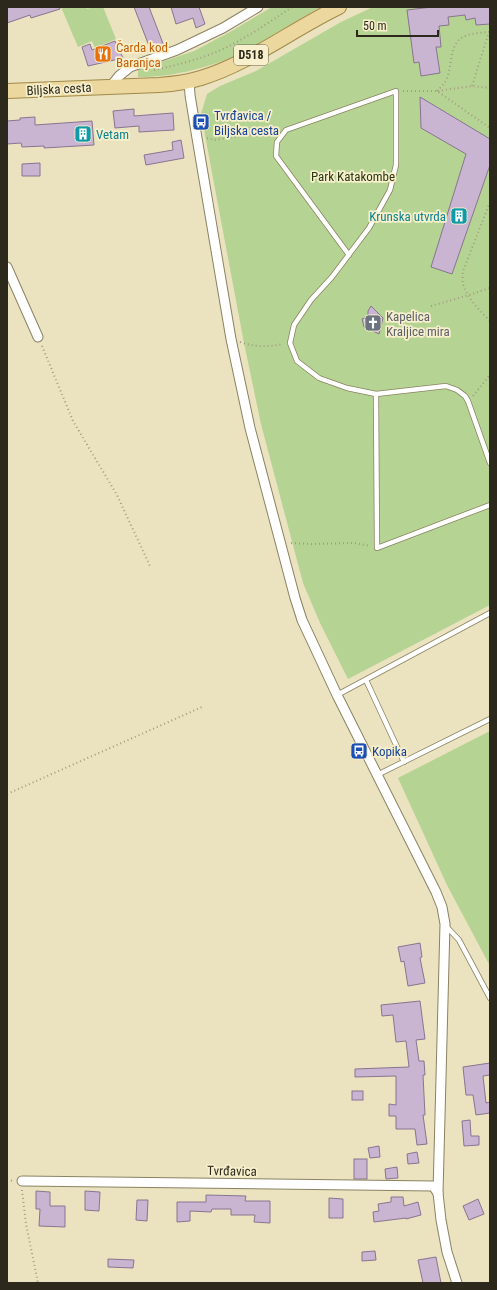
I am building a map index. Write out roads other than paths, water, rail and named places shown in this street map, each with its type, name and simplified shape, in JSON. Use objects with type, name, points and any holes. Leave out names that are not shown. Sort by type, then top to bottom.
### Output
[{"type":"main road","name":"Biljska cesta","points":[[7,91],[159,85],[189,81],[217,72],[238,62],[339,7]]},
{"type":"street","points":[[111,86],[119,76],[130,67],[177,50],[223,28],[258,7]]},
{"type":"street","points":[[189,81],[190,95],[230,339],[250,428],[279,542],[302,620],[442,906],[444,924],[438,1193],[447,1252],[457,1283]]},
{"type":"street","points":[[7,267],[38,337]]},
{"type":"street","name":"Tvrđavica","points":[[22,1181],[434,1186],[438,1193]]},
{"type":"lane","points":[[349,255],[276,156],[277,142],[286,130],[396,91],[396,165],[390,190],[369,228],[349,255],[332,277],[311,300],[294,325],[290,343],[297,361],[319,378],[347,388],[376,394],[446,386],[458,390],[468,401],[490,463]]},
{"type":"lane","points":[[376,394],[377,548],[490,505]]},
{"type":"lane","points":[[337,694],[490,613]]},
{"type":"lane","points":[[366,680],[404,762]]},
{"type":"lane","points":[[377,775],[490,719]]},
{"type":"lane","points":[[444,924],[459,940],[490,998]]},
{"type":"place","name":"Čarda kod Baranjca","points":[[103,54]]},
{"type":"place","name":"Tvrđavica / Biljska cesta","points":[[201,122]]},
{"type":"place","name":"Vetam","points":[[83,134]]},
{"type":"place","name":"Krunska utvrda","points":[[459,216]]},
{"type":"place","name":"Kapelica Kraljice mira","points":[[373,323]]},
{"type":"place","name":"Kopika","points":[[359,751]]},
{"type":"park label","name":"Park Katakombe","points":[[353,176]]}]
